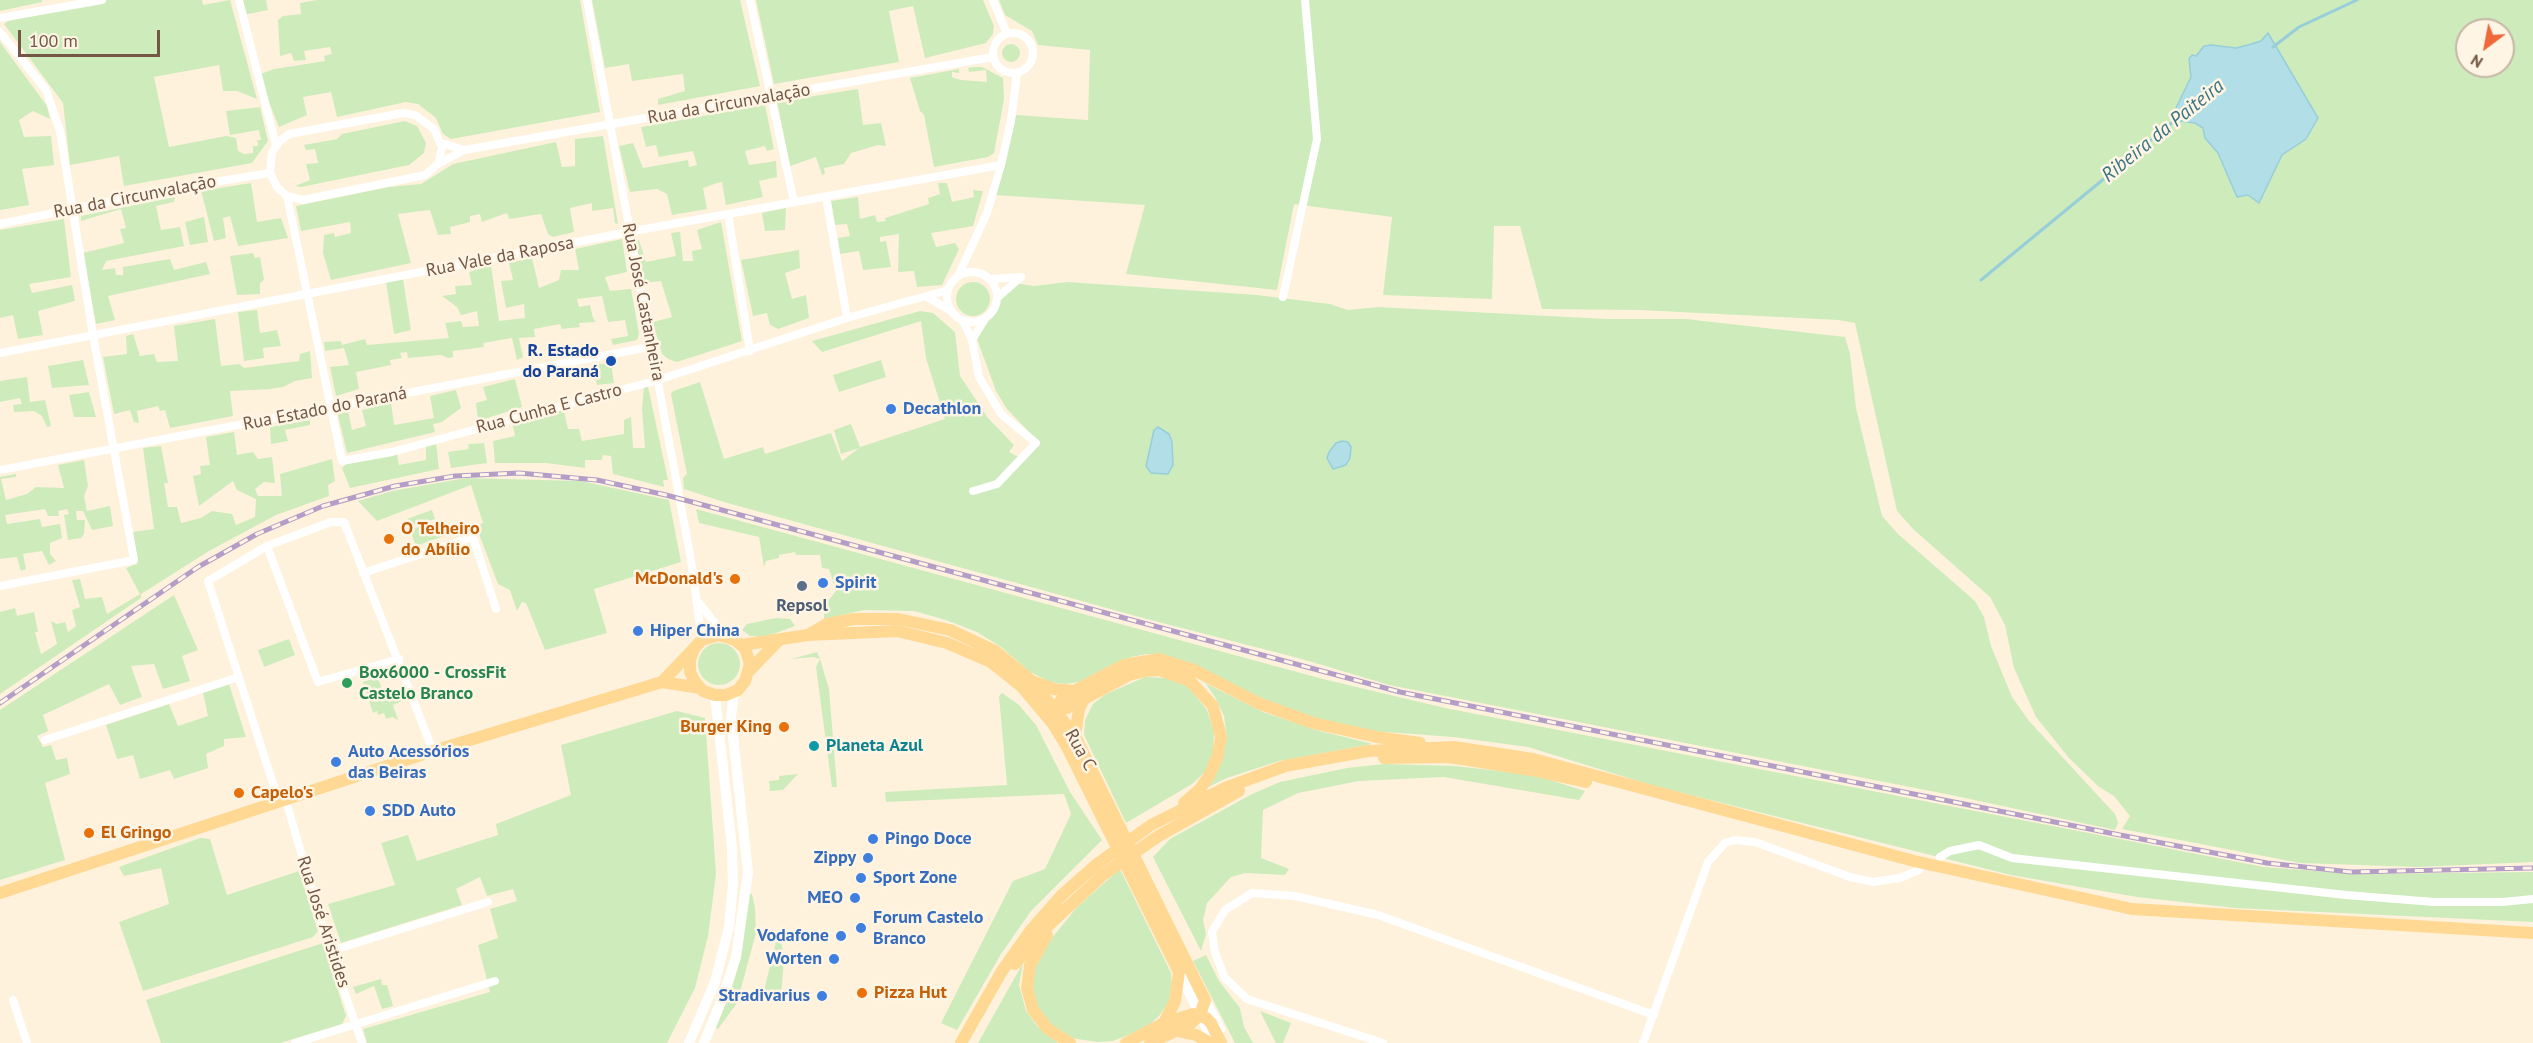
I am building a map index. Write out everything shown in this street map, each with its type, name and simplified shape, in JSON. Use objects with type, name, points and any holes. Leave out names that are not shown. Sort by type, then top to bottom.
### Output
[{"type":"main road","name":"Rua C","points":[[808,635],[827,624],[854,619],[898,619],[930,625],[951,630],[995,651],[1033,682],[1075,736],[1227,1043]]},
{"type":"main road","name":"Rua C","points":[[742,645],[808,635],[897,631],[947,643],[991,662],[1021,686],[1053,724],[1067,747],[1212,1043]]},
{"type":"main road","points":[[662,682],[698,645],[713,636],[725,636],[742,645],[749,658],[750,670]]},
{"type":"main road","points":[[0,893],[433,751],[662,682],[699,688],[715,695],[734,692],[745,681],[750,670],[779,640]]},
{"type":"main road","points":[[698,645],[690,660],[690,672],[699,688]]},
{"type":"main road","points":[[1033,682],[1080,694],[1124,665],[1159,659],[1194,670],[1258,703],[1312,723],[1377,737],[1533,759],[1914,861],[2132,909],[2533,933]]},
{"type":"main road","points":[[991,662],[1023,682],[1040,699],[1055,709]]},
{"type":"main road","points":[[1053,724],[1055,709],[1061,700],[1129,675],[1160,670],[1190,681],[1214,706],[1221,737],[1217,758],[1200,789],[1169,816]]},
{"type":"main road","points":[[704,1043],[736,957],[748,872],[731,718],[734,692]]},
{"type":"main road","points":[[1075,736],[1080,694]]},
{"type":"main road","points":[[689,1043],[715,982],[729,927],[733,884],[731,837],[715,695]]},
{"type":"main road","points":[[969,1043],[1009,972],[1041,933],[1101,869],[1151,825],[1225,788],[1286,766],[1368,751],[1454,747]]},
{"type":"main road","points":[[961,1043],[1002,971],[1031,930],[1062,895],[1101,869],[1240,791],[1289,773],[1370,758],[1449,757],[1531,770],[1757,820]]},
{"type":"main road","points":[[1071,1043],[1048,1029],[1033,1010],[1027,987],[1030,965],[1043,940],[1072,902]]},
{"type":"main road","points":[[1164,1023],[1175,1001],[1179,972]]},
{"type":"main road","points":[[1150,1043],[1177,1031],[1200,1015],[1205,1000]]},
{"type":"main road","points":[[1126,1043],[1185,1014],[1200,1015],[1211,1023],[1221,1043]]},
{"type":"main road","points":[[1177,1031],[1196,1035],[1212,1043]]},
{"type":"street","points":[[0,18],[102,0]]},
{"type":"street","points":[[239,0],[276,146]]},
{"type":"street","name":"Rua José Castanheira","points":[[587,0],[699,603],[698,645]]},
{"type":"street","points":[[750,0],[794,202]]},
{"type":"street","points":[[993,0],[1007,34]]},
{"type":"street","points":[[1283,297],[1317,139],[1305,0]]},
{"type":"street","points":[[0,32],[46,90],[60,131],[93,335],[134,560],[0,586]]},
{"type":"street","points":[[1007,34],[1025,38],[1032,48],[1032,55],[1027,66],[1017,73],[1004,71],[993,57],[994,46],[1007,34]]},
{"type":"street","name":"Rua da Circunvalação","points":[[287,196],[303,200],[425,175],[438,164],[464,150],[993,57]]},
{"type":"street","points":[[951,311],[947,297],[948,290],[958,276],[987,213],[1001,165],[1011,121],[1017,73]]},
{"type":"street","points":[[331,408],[309,293],[287,196],[277,187],[270,173],[272,152],[290,134],[403,113],[426,121],[442,143],[438,164]]},
{"type":"street","name":"Rua da Circunvalação","points":[[442,143],[464,150]]},
{"type":"street","name":"Rua Vale da Raposa","points":[[0,353],[630,232],[1001,165]]},
{"type":"street","name":"Rua da Circunvalação","points":[[0,224],[159,191],[270,173]]},
{"type":"street","points":[[826,197],[847,318]]},
{"type":"street","points":[[728,214],[750,351]]},
{"type":"street","points":[[965,258],[973,272]]},
{"type":"street","points":[[958,276],[973,272],[990,279],[1021,277],[997,298],[991,313],[972,340]]},
{"type":"street","points":[[990,279],[997,298]]},
{"type":"street","name":"Rua Cunha E Castro","points":[[331,408],[342,461],[392,452],[658,380],[847,318],[948,290]]},
{"type":"street","points":[[927,297],[963,321],[972,340],[979,377],[1001,414],[1036,443],[997,484],[973,491]]},
{"type":"street","points":[[963,321],[985,319]]},
{"type":"street","name":"Rua Estado do Paraná","points":[[0,470],[650,347]]},
{"type":"street","points":[[399,659],[318,682],[267,546],[331,522],[344,522],[399,659],[433,751]]},
{"type":"street","points":[[363,573],[473,537],[496,609]]},
{"type":"street","name":"Rua José Aristides","points":[[267,546],[208,581],[276,794],[286,801],[331,951],[362,1043]]},
{"type":"street","name":"Rua José Castanheira","points":[[699,603],[725,636]]},
{"type":"street","points":[[45,740],[239,677]]},
{"type":"street","points":[[1643,1043],[1708,862],[1725,843],[1735,840],[1755,842],[1850,877],[1873,882],[1900,878],[1919,870]]},
{"type":"street","points":[[1940,857],[1950,851],[1979,845],[2012,858],[2346,895],[2434,903],[2533,899]]},
{"type":"street","points":[[1383,1043],[1247,999],[1225,978],[1215,953],[1212,932],[1225,910],[1252,893],[1295,896],[1378,915],[1654,1015]]},
{"type":"street","points":[[331,951],[488,902]]},
{"type":"street","points":[[295,1043],[495,981]]},
{"type":"street","points":[[13,1000],[27,1043]]},
{"type":"green space","points":[[0,0],[42,0],[42,2],[0,11]]},
{"type":"green space","points":[[108,0],[202,0],[203,5],[230,0],[257,99],[237,91],[223,91],[219,65],[154,77],[169,147],[226,136],[236,138],[238,151],[244,154],[253,153],[253,146],[258,146],[257,140],[261,140],[259,130],[230,135],[226,111],[260,107],[268,141],[252,163],[124,186],[119,156],[70,165],[63,103],[4,24],[8,21]]},
{"type":"green space","points":[[239,0],[266,0],[268,10],[243,15]]},
{"type":"green space","points":[[317,0],[580,0],[600,112],[451,139],[443,134],[436,118],[418,104],[406,102],[337,117],[331,92],[303,97],[307,115],[279,127],[258,75],[274,69],[325,61],[324,56],[332,54],[330,47],[304,51],[306,60],[294,61],[291,53],[280,56],[278,20],[283,16],[301,14],[300,3]]},
{"type":"green space","points":[[592,0],[740,0],[760,86],[658,105],[658,99],[685,91],[683,74],[632,81],[629,64],[605,68]]},
{"type":"green space","points":[[756,0],[983,0],[994,26],[993,34],[986,43],[925,58],[913,6],[889,11],[899,62],[774,84]]},
{"type":"green space","points":[[999,0],[2533,0],[2533,862],[2417,867],[2300,863],[2122,829],[2130,816],[2114,796],[2099,787],[2069,758],[2036,717],[2014,668],[2005,625],[1990,597],[1913,529],[1897,511],[1855,323],[1839,320],[1640,310],[1542,309],[1520,226],[1494,226],[1492,299],[1383,295],[1392,217],[1294,204],[1277,290],[1126,274],[1145,205],[995,195],[1016,115],[1088,120],[1090,50],[1038,45],[1032,31],[1005,15]]},
{"type":"green space","points":[[0,42],[47,106],[50,119],[33,111],[19,120],[24,137],[51,136],[54,165],[22,169],[29,205],[0,210]]},
{"type":"green space","points":[[1011,44],[1017,47],[1020,53],[1017,59],[1011,62],[1005,59],[1002,53],[1005,47]]},
{"type":"green space","points":[[982,67],[1003,78],[1004,99],[994,153],[988,157],[934,167],[924,115],[920,111],[910,78],[959,69],[959,73],[952,72],[952,77],[987,82],[986,70],[969,72],[968,68]]},
{"type":"green space","points":[[858,89],[863,125],[881,123],[886,146],[878,145],[851,153],[844,164],[824,168],[825,174],[822,175],[816,157],[790,166],[777,102]]},
{"type":"green space","points":[[765,105],[774,149],[767,151],[765,146],[745,151],[749,165],[776,161],[777,177],[759,181],[763,197],[726,205],[722,182],[703,188],[707,209],[672,215],[667,194],[657,189],[630,192],[619,146],[633,143],[643,168],[688,160],[689,167],[697,165],[693,151],[659,157],[656,145],[646,147],[641,127]]},
{"type":"green space","points":[[405,121],[417,126],[426,143],[424,153],[409,165],[301,187],[295,186],[310,180],[306,164],[318,163],[315,149],[306,150],[304,145],[337,139],[342,134]]},
{"type":"green space","points":[[603,136],[618,224],[615,223],[613,208],[592,211],[592,203],[570,208],[574,232],[553,237],[548,234],[541,214],[509,219],[507,213],[482,222],[480,214],[470,216],[470,222],[450,227],[451,234],[438,235],[430,210],[398,214],[411,263],[331,280],[323,253],[324,235],[334,233],[335,237],[351,233],[350,222],[301,231],[296,206],[389,187],[421,184],[453,164],[556,142],[562,167],[575,166],[575,139]]},
{"type":"green space","points":[[251,183],[257,222],[281,218],[288,238],[238,246],[230,216],[223,218],[226,238],[214,241],[201,191]]},
{"type":"green space","points":[[938,183],[947,183],[952,202],[974,197],[973,190],[983,191],[973,226],[931,233],[936,247],[955,243],[959,249],[942,285],[917,287],[914,271],[898,272],[899,234],[880,237],[880,242],[886,241],[891,267],[863,270],[859,251],[840,254],[838,238],[850,236],[847,224],[835,225],[831,201],[858,197],[860,219],[875,215],[877,222],[886,221],[885,218],[929,204],[928,198],[940,194]]},
{"type":"green space","points":[[175,197],[174,202],[156,206],[161,230],[180,227],[184,246],[106,261],[102,270],[115,268],[116,275],[123,275],[123,267],[170,259],[174,270],[206,262],[210,274],[108,296],[115,320],[96,324],[83,253],[124,243],[120,229],[126,228],[121,209],[81,221],[81,216]]},
{"type":"green space","points":[[786,208],[785,230],[765,231],[762,213]]},
{"type":"green space","points":[[204,217],[208,242],[190,245],[185,222]]},
{"type":"green space","points":[[64,219],[71,277],[29,284],[32,293],[72,285],[75,301],[38,311],[43,335],[18,339],[13,315],[0,318],[0,230]]},
{"type":"green space","points":[[721,222],[742,341],[677,362],[668,359],[662,354],[653,322],[672,317],[661,281],[644,283],[635,241],[639,240],[646,262],[676,256],[671,233],[680,232],[683,261],[693,261],[692,251],[702,249],[697,230]]},
{"type":"green space","points":[[622,239],[627,272],[605,277],[610,291],[631,289],[639,334],[637,340],[613,345],[611,339],[628,336],[625,320],[608,322],[602,296],[577,299],[579,307],[590,305],[596,322],[579,323],[580,327],[562,329],[560,324],[534,329],[535,337],[519,338],[523,357],[517,360],[512,338],[483,343],[484,347],[453,351],[453,357],[448,358],[441,355],[408,358],[407,352],[400,353],[402,358],[390,360],[391,365],[356,372],[359,389],[336,396],[330,367],[349,365],[344,348],[325,351],[324,342],[341,341],[342,345],[365,339],[367,345],[449,338],[445,323],[461,321],[463,327],[479,326],[477,311],[461,315],[457,307],[442,296],[456,294],[455,286],[472,285],[469,272],[491,265],[499,321],[525,318],[524,304],[506,308],[501,281],[513,280],[509,263],[532,258],[539,288],[559,280],[561,270],[579,270],[575,249]]},
{"type":"green space","points":[[799,250],[800,268],[785,273],[792,299],[806,295],[809,318],[778,329],[770,325],[767,313],[753,316],[741,260]]},
{"type":"green space","points":[[253,253],[255,258],[260,257],[264,280],[260,283],[260,294],[237,295],[230,256]]},
{"type":"green space","points":[[403,279],[411,330],[394,334],[386,282]]},
{"type":"green space","points":[[973,282],[985,287],[990,299],[985,311],[973,316],[961,311],[956,299],[961,287]]},
{"type":"green space","points":[[1068,282],[1257,295],[1330,304],[1348,310],[1378,307],[1606,319],[1686,319],[1845,337],[1850,354],[1856,408],[1882,516],[1898,534],[1975,601],[1984,617],[1991,646],[2012,697],[2029,721],[2115,814],[2118,823],[2115,830],[1951,795],[1389,685],[1302,659],[1143,618],[724,502],[684,489],[683,478],[687,474],[671,394],[673,391],[700,382],[724,459],[763,447],[765,454],[831,433],[842,461],[859,448],[841,454],[834,430],[851,424],[860,447],[945,419],[926,358],[921,321],[822,352],[812,341],[920,311],[933,313],[955,332],[960,376],[988,418],[1014,445],[1009,452],[1023,459],[1035,438],[1007,409],[996,391],[976,336],[985,319],[994,314],[1006,287],[1015,283],[1034,286]]},
{"type":"green space","points":[[257,310],[260,333],[277,330],[281,346],[263,348],[264,358],[244,361],[238,312]]},
{"type":"green space","points":[[215,319],[221,366],[239,364],[244,368],[299,361],[300,354],[310,351],[312,378],[295,381],[283,387],[230,391],[233,416],[170,428],[165,410],[160,411],[158,406],[137,411],[139,423],[134,422],[130,410],[114,414],[103,357],[127,354],[126,336],[133,334],[140,356],[154,354],[157,362],[178,361],[174,326]]},
{"type":"green space","points":[[83,360],[89,385],[52,388],[48,366]]},
{"type":"green space","points":[[881,360],[886,377],[839,392],[833,375]]},
{"type":"green space","points":[[611,363],[614,383],[597,385],[592,365]]},
{"type":"green space","points":[[27,377],[30,402],[45,400],[51,426],[47,427],[42,416],[34,411],[14,412],[13,405],[22,404],[20,398],[0,402],[0,381]]},
{"type":"green space","points":[[515,379],[522,407],[478,421],[476,403],[487,400],[483,387]]},
{"type":"green space","points":[[644,387],[648,387],[668,480],[663,480],[664,487],[613,474],[611,456],[603,455],[602,460],[585,460],[585,468],[546,463],[495,463],[493,441],[515,436],[512,422],[563,407],[568,429],[579,429],[582,441],[624,434],[624,420],[631,417],[633,448],[645,448],[642,409]]},
{"type":"green space","points":[[456,390],[461,408],[442,422],[433,424],[435,432],[347,453],[338,415],[348,411],[352,430],[366,426],[362,410],[391,403],[394,425],[434,418],[430,396]]},
{"type":"green space","points":[[89,392],[96,417],[74,417],[69,395]]},
{"type":"green space","points":[[310,420],[310,425],[285,430],[288,441],[271,444],[270,427]]},
{"type":"green space","points":[[234,432],[237,455],[253,452],[258,459],[272,457],[275,483],[264,482],[255,489],[258,496],[282,496],[280,474],[332,459],[335,481],[328,485],[329,496],[276,515],[209,551],[141,594],[141,598],[0,694],[0,612],[15,608],[17,616],[34,612],[38,632],[35,632],[41,654],[57,644],[51,621],[57,624],[65,622],[68,632],[76,626],[72,610],[80,607],[72,580],[80,579],[85,599],[102,597],[107,614],[140,594],[126,568],[137,564],[133,532],[154,529],[143,448],[161,446],[168,483],[164,483],[168,507],[177,507],[181,523],[201,518],[212,511],[232,514],[236,525],[255,517],[256,499],[237,490],[233,481],[199,506],[193,476],[201,474],[200,466],[210,465],[206,437]]},
{"type":"green space","points":[[436,442],[439,469],[350,488],[342,468],[347,463],[397,454],[399,465],[426,460],[426,444]]},
{"type":"green space","points":[[484,443],[487,463],[451,468],[448,452],[469,449],[468,444]]},
{"type":"green space","points":[[84,460],[88,486],[84,496],[87,511],[110,506],[113,526],[92,530],[83,511],[76,511],[77,520],[85,520],[84,534],[81,538],[68,540],[64,515],[69,514],[67,509],[58,511],[59,516],[48,516],[45,509],[5,515],[7,524],[40,519],[42,527],[60,524],[62,538],[50,543],[50,554],[56,561],[49,565],[42,551],[23,554],[26,569],[21,571],[17,557],[0,559],[0,477],[16,474],[16,477],[1,479],[6,500],[27,494],[36,487],[64,488],[58,465]]},
{"type":"green space","points":[[466,478],[581,481],[669,500],[681,562],[594,589],[607,633],[545,650],[526,603],[522,602],[517,611],[510,590],[498,584],[476,526],[483,523],[471,485],[377,521],[358,501],[392,491]]},
{"type":"green space","points":[[696,509],[1323,679],[1445,708],[2264,867],[2358,874],[2533,872],[2533,922],[2235,908],[2137,897],[2011,875],[1654,786],[1528,747],[1453,737],[1373,731],[1320,720],[1256,696],[1192,663],[1163,655],[1147,654],[1131,657],[1079,682],[1066,684],[1050,682],[1030,672],[1001,647],[977,632],[914,611],[864,610],[824,619],[824,606],[836,591],[829,569],[822,568],[820,555],[796,555],[795,552],[779,555],[779,558],[766,561],[764,567],[759,537],[699,523]]},
{"type":"green space","points":[[432,510],[435,519],[409,527],[407,519]]},
{"type":"green space","points":[[437,521],[441,532],[460,525],[461,530],[416,546],[410,530]]},
{"type":"green space","points":[[174,595],[198,650],[182,656],[190,681],[163,689],[154,664],[131,666],[142,697],[120,705],[109,684],[43,715],[48,731],[37,736],[43,747],[51,745],[56,760],[67,758],[70,774],[45,783],[65,860],[0,880],[0,710]]},
{"type":"green space","points":[[776,618],[790,619],[795,626],[765,637],[750,636],[742,630],[747,624]]},
{"type":"green space","points":[[289,639],[295,655],[264,667],[258,650]]},
{"type":"green space","points":[[719,643],[727,644],[734,649],[739,656],[739,672],[734,679],[727,684],[719,685],[711,684],[704,679],[699,672],[698,664],[699,656],[704,649],[711,644]]},
{"type":"green space","points":[[817,652],[820,659],[813,657],[791,659]]},
{"type":"green space","points":[[820,659],[829,689],[837,787],[832,787],[816,667]]},
{"type":"green space","points":[[1191,676],[1263,712],[1316,730],[1373,744],[1279,761],[1227,778],[1204,789],[1220,765],[1227,738],[1224,716],[1215,697],[1206,684]]},
{"type":"green space","points":[[378,677],[383,693],[401,688],[407,699],[393,705],[398,720],[392,717],[386,719],[384,713],[378,715],[377,711],[373,713],[363,682]]},
{"type":"green space","points":[[1145,677],[1166,678],[1187,685],[1207,710],[1214,732],[1213,751],[1207,770],[1192,784],[1126,823],[1084,735],[1085,720],[1093,704],[1106,694]]},
{"type":"green space","points":[[229,684],[246,737],[224,739],[224,746],[206,754],[208,768],[174,779],[170,770],[140,779],[133,755],[117,759],[106,725],[169,704],[178,726],[208,716],[203,693]]},
{"type":"green space","points":[[1002,693],[1019,705],[1036,725],[1070,792],[1102,840],[1031,911],[1001,954],[957,1030],[941,1023],[1013,881],[1045,869],[1071,814],[1064,794],[886,802],[885,792],[1007,785],[999,696]]},
{"type":"green space","points":[[677,711],[705,718],[716,874],[708,936],[695,988],[667,1043],[367,1043],[363,1029],[490,992],[478,945],[498,938],[490,909],[517,901],[513,889],[487,896],[480,877],[456,889],[462,905],[341,943],[328,904],[395,885],[381,843],[408,835],[417,861],[498,835],[496,824],[571,795],[561,745]]},
{"type":"green space","points":[[1384,764],[1455,766],[1534,775],[1585,791],[1579,800],[1444,777],[1359,781],[1298,793],[1263,810],[1261,858],[1289,869],[1285,875],[1245,873],[1231,877],[1207,903],[1203,920],[1206,934],[1201,951],[1153,857],[1170,839],[1252,794],[1280,782],[1347,768]]},
{"type":"green space","points":[[798,774],[783,790],[770,791],[769,781],[779,780],[779,776]]},
{"type":"green space","points":[[200,838],[210,839],[227,895],[299,871],[318,931],[313,937],[143,991],[119,922],[169,904],[161,868],[124,876],[119,867]]},
{"type":"green space","points":[[1120,869],[1171,973],[1172,988],[1169,1001],[1160,1015],[1150,1024],[1113,1041],[1097,1042],[1071,1038],[1048,1029],[1033,1010],[1030,965],[1077,907]]},
{"type":"green space","points":[[749,894],[752,894],[755,908],[756,933],[737,1003],[718,1029],[716,1028],[740,960]]},
{"type":"green space","points":[[778,934],[780,934],[784,959],[781,995],[775,1002],[762,999]]},
{"type":"green space","points":[[323,943],[346,1016],[342,1024],[280,1043],[161,1043],[146,1000]]},
{"type":"green space","points":[[1206,955],[1219,981],[1240,1008],[1244,1027],[1253,1043],[1235,1043],[1193,961]]},
{"type":"green space","points":[[1023,963],[1019,985],[1026,1011],[1037,1026],[1058,1043],[978,1043]]},
{"type":"green space","points":[[381,979],[382,985],[387,985],[393,1006],[382,1009],[374,986],[356,994],[353,987]]},
{"type":"green space","points":[[1260,1011],[1291,1023],[1283,1043],[1276,1043]]},
{"type":"water","points":[[2268,33],[2318,118],[2306,139],[2282,155],[2259,203],[2248,195],[2237,197],[2218,153],[2205,138],[2203,128],[2195,123],[2181,121],[2174,112],[2191,77],[2189,59],[2192,55],[2196,56],[2204,46],[2236,48],[2248,45],[2261,41]]},
{"type":"water","points":[[1158,427],[1169,434],[1172,442],[1173,465],[1168,474],[1151,473],[1146,466],[1154,430]]},
{"type":"water","points":[[1348,442],[1351,447],[1350,458],[1346,465],[1333,469],[1327,458],[1336,443]]},
{"type":"waterway","name":"Ribeira da Paiteira","points":[[2273,47],[2299,27],[2357,0]]},
{"type":"waterway","name":"Ribeira da Paiteira","points":[[1981,280],[2179,117]]},
{"type":"railway","points":[[0,703],[198,567],[257,534],[323,506],[395,486],[455,476],[519,473],[597,480],[666,495],[1400,692],[2120,835],[2267,863],[2351,872],[2533,868]]},
{"type":"place","name":"R. Estado do Paraná","points":[[611,361]]},
{"type":"place","name":"Decathlon","points":[[891,409]]},
{"type":"place","name":"O Telheiro do Abílio","points":[[389,539]]},
{"type":"place","name":"McDonald's","points":[[735,579]]},
{"type":"place","name":"Spirit","points":[[823,583]]},
{"type":"place","name":"Repsol","points":[[802,586]]},
{"type":"place","name":"Hiper China","points":[[638,631]]},
{"type":"place","name":"Box6000 - CrossFit Castelo Branco","points":[[347,683]]},
{"type":"place","name":"Burger King","points":[[784,727]]},
{"type":"place","name":"Planeta Azul","points":[[814,746]]},
{"type":"place","name":"Auto Acessórios das Beiras","points":[[336,762]]},
{"type":"place","name":"Capelo's","points":[[239,793]]},
{"type":"place","name":"SDD Auto","points":[[370,811]]},
{"type":"place","name":"El Gringo","points":[[89,833]]},
{"type":"place","name":"Pingo Doce","points":[[873,839]]},
{"type":"place","name":"Zippy","points":[[868,858]]},
{"type":"place","name":"Sport Zone","points":[[861,878]]},
{"type":"place","name":"MEO","points":[[855,898]]},
{"type":"place","name":"Forum Castelo Branco","points":[[861,928]]},
{"type":"place","name":"Vodafone","points":[[841,936]]},
{"type":"place","name":"Worten","points":[[834,959]]},
{"type":"place","name":"Pizza Hut","points":[[862,993]]},
{"type":"place","name":"Stradivarius","points":[[822,996]]}]
